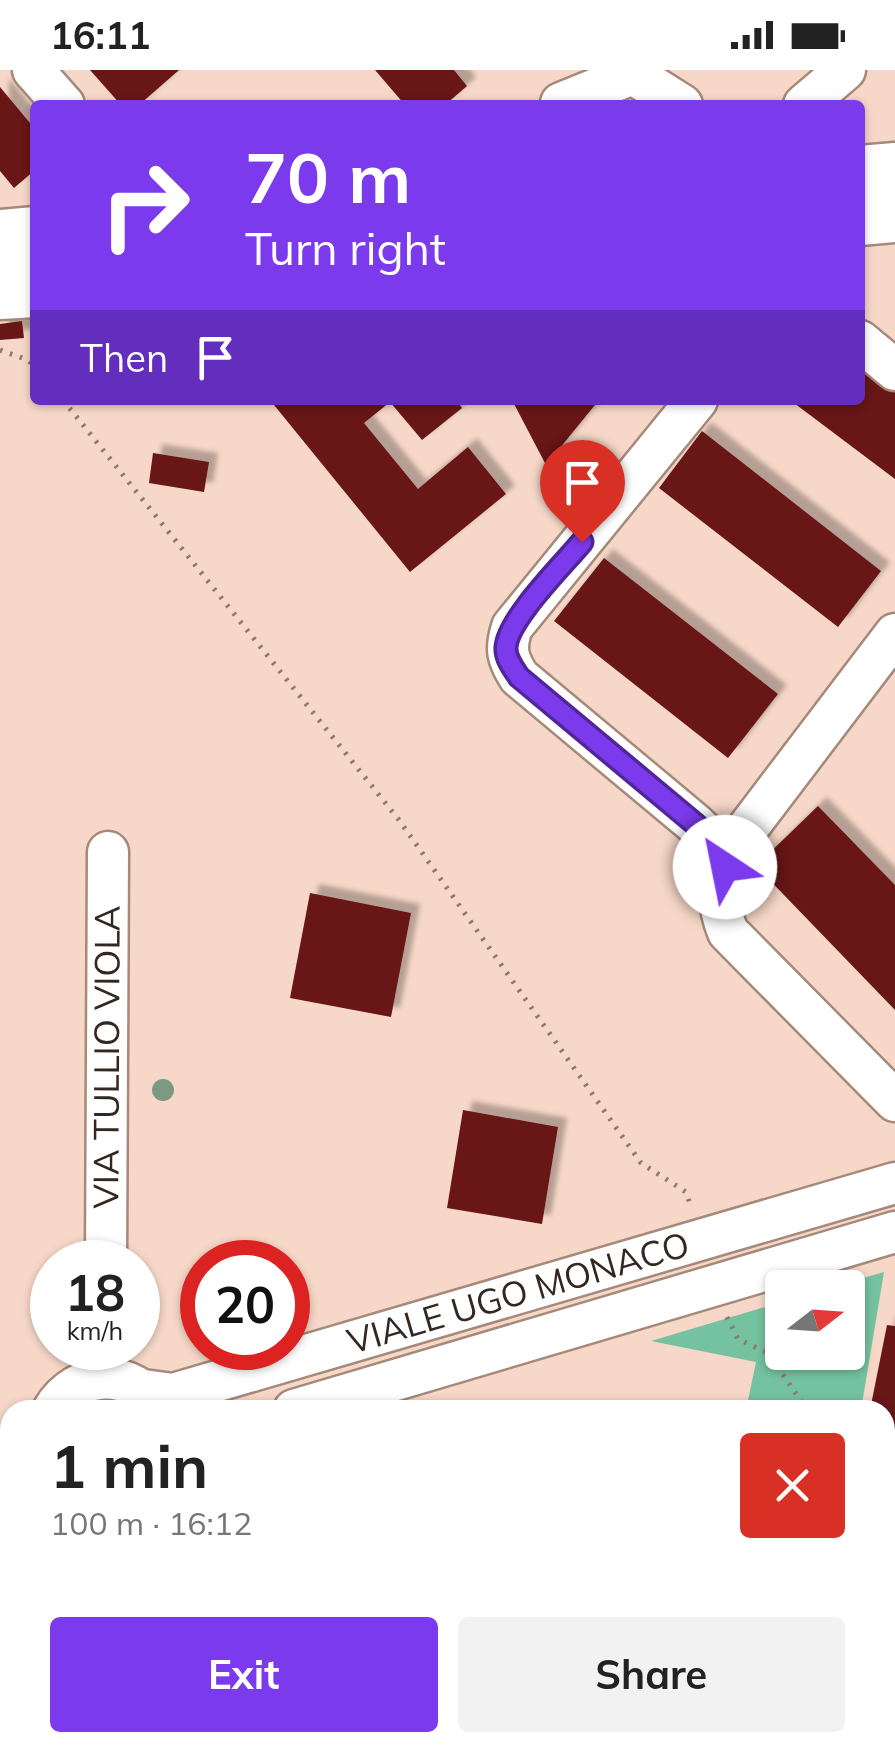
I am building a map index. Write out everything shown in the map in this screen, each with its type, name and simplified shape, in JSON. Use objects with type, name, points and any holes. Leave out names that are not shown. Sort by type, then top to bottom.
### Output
[{"type":"street","points":[[34,70],[60,100]]},
{"type":"street","points":[[810,100],[845,70]]},
{"type":"street","points":[[568,100],[633,74],[674,100]]},
{"type":"street","points":[[865,166],[895,163]]},
{"type":"street","points":[[865,195],[895,193]]},
{"type":"street","points":[[865,225],[895,222]]},
{"type":"street","points":[[0,230],[30,228]]},
{"type":"street","points":[[0,263],[30,260]]},
{"type":"street","points":[[0,298],[30,297]]},
{"type":"street","points":[[865,345],[895,370]]},
{"type":"street","points":[[692,405],[512,627],[506,647],[508,660],[519,677],[717,844],[725,867]]},
{"type":"street","points":[[895,634],[732,850],[718,909],[728,932],[895,1101]]},
{"type":"street","points":[[725,867],[895,658]]},
{"type":"street","name":"VIA TULLIO VIOLA","points":[[106,1240],[108,852]]},
{"type":"street","name":"VIALE UGO MONACO","points":[[75,1380],[96,1378],[137,1383],[167,1395],[895,1183]]},
{"type":"street","points":[[759,1224],[772,1268]]},
{"type":"street","name":"VIALE UGO MONACO","points":[[328,1400],[895,1232]]},
{"type":"street","points":[[504,1298],[518,1344]]},
{"type":"path","points":[[0,350],[30,362]]},
{"type":"path","points":[[67,405],[399,820],[641,1163],[686,1192],[696,1221]]},
{"type":"path","points":[[720,1304],[738,1338],[768,1353],[801,1400]]},
{"type":"green space","points":[[884,1272],[863,1400],[748,1400],[756,1362],[651,1341],[765,1307],[765,1370],[865,1370],[865,1277]]},
{"type":"building","points":[[90,70],[179,70],[145,100],[117,100]]},
{"type":"building","points":[[375,70],[454,70],[467,86],[451,100],[401,100]]},
{"type":"building","points":[[0,87],[30,123],[30,174],[14,188],[0,171]]},
{"type":"building","points":[[22,321],[24,338],[0,340],[0,324]]},
{"type":"building","points":[[865,358],[895,380],[895,479],[797,405],[865,405]]},
{"type":"building","points":[[274,405],[386,405],[364,423],[418,489],[468,447],[506,494],[410,572]]},
{"type":"building","points":[[393,405],[460,405],[462,408],[422,440]]},
{"type":"building","points":[[515,405],[595,405],[546,465]]},
{"type":"building","points":[[702,431],[881,571],[838,627],[659,488]]},
{"type":"building","points":[[153,453],[209,462],[204,492],[149,483]]},
{"type":"building","points":[[604,558],[778,694],[728,758],[554,621]]},
{"type":"building","points":[[818,806],[895,885],[895,1010],[756,866]]},
{"type":"building","points":[[310,893],[411,913],[391,1017],[290,998]]},
{"type":"building","points":[[463,1110],[558,1127],[542,1224],[447,1208]]},
{"type":"building","points":[[887,1325],[895,1326],[895,1400],[872,1400]]},
{"type":"route","points":[[582,542],[512,627],[506,647],[508,660],[519,677],[717,844],[725,867]]}]
